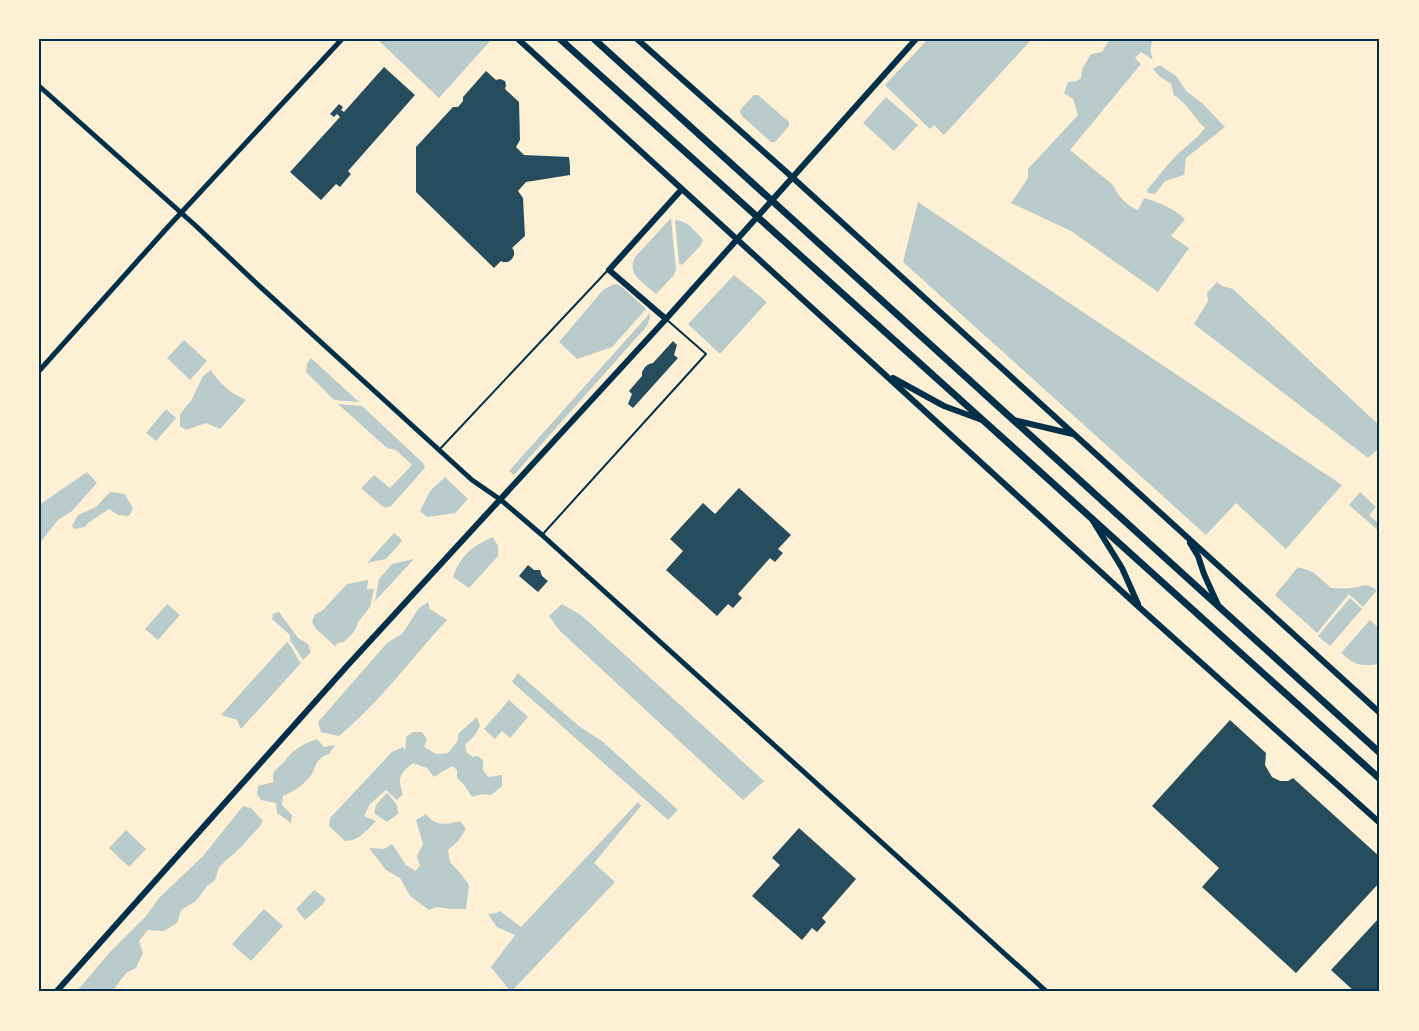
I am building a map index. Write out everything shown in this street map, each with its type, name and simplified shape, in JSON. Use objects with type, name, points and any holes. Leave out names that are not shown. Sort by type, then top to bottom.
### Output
[{"type":"main road","points":[[518,39],[1140,608],[1380,823]]},
{"type":"main road","points":[[560,39],[1380,779]]},
{"type":"main road","points":[[594,39],[1380,753]]},
{"type":"main road","points":[[637,39],[792,177],[1380,713]]},
{"type":"main road","points":[[56,992],[339,675],[666,319],[916,39]]},
{"type":"main road","points":[[666,319],[609,270],[682,189]]},
{"type":"main road","points":[[882,372],[944,406],[986,422]]},
{"type":"main road","points":[[1012,420],[1074,434]]},
{"type":"main road","points":[[1091,518],[1122,568],[1140,608]]},
{"type":"main road","points":[[1187,537],[1198,556],[1220,609]]},
{"type":"street","points":[[39,371],[342,39]]},
{"type":"street","points":[[39,86],[182,213],[472,480],[501,500],[542,535],[1047,992]]},
{"type":"lane","points":[[439,450],[609,270]]},
{"type":"lane","points":[[542,535],[706,354],[666,319]]},
{"type":"shaded area","points":[[377,39],[492,39],[439,98]]},
{"type":"shaded area","points":[[928,39],[1032,39],[944,135],[934,125],[930,129],[885,85]]},
{"type":"shaded area","points":[[1110,39],[1153,39],[1151,54],[1153,60],[1141,52],[1135,58],[1141,64],[1070,150],[1113,185],[1117,193],[1130,206],[1138,210],[1144,198],[1166,206],[1185,219],[1171,236],[1189,248],[1158,292],[1071,231],[1011,203],[1028,178],[1028,169],[1078,115],[1073,99],[1064,93],[1068,82],[1081,78],[1082,69],[1091,54],[1102,52]]},
{"type":"shaded area","points":[[1160,65],[1177,77],[1186,91],[1202,103],[1225,127],[1186,158],[1184,175],[1165,181],[1155,194],[1148,193],[1147,190],[1171,161],[1205,128],[1174,95],[1171,84],[1153,69]]},
{"type":"shaded area","points":[[754,95],[758,95],[789,122],[789,126],[775,142],[771,142],[741,115],[740,110]]},
{"type":"shaded area","points":[[886,97],[918,125],[894,151],[863,123]]},
{"type":"shaded area","points":[[918,202],[1342,485],[1286,549],[1236,503],[1206,535],[903,262]]},
{"type":"shaded area","points":[[671,218],[676,269],[674,275],[656,294],[638,278],[633,263],[635,257]]},
{"type":"shaded area","points":[[675,220],[687,224],[703,240],[682,265],[679,263]]},
{"type":"shaded area","points":[[734,275],[767,302],[720,354],[688,324]]},
{"type":"shaded area","points":[[1217,282],[1233,289],[1380,426],[1380,447],[1368,458],[1194,324],[1208,301],[1207,293]]},
{"type":"shaded area","points":[[617,284],[646,309],[612,347],[577,359],[559,342],[603,290]]},
{"type":"shaded area","points":[[650,313],[647,326],[514,475],[509,471]]},
{"type":"shaded area","points":[[184,340],[207,361],[190,380],[167,358]]},
{"type":"shaded area","points":[[311,358],[359,402],[334,400],[306,372]]},
{"type":"shaded area","points":[[211,370],[226,388],[246,400],[220,429],[206,423],[186,430],[180,426],[180,414],[191,401],[203,376]]},
{"type":"shaded area","points":[[338,404],[362,406],[423,463],[425,467],[423,470],[391,506],[386,508],[382,506],[361,488],[374,475],[390,488],[412,465],[396,450],[387,448]]},
{"type":"shaded area","points":[[166,409],[176,418],[156,441],[146,433]]},
{"type":"shaded area","points":[[87,472],[97,483],[72,511],[58,520],[39,544],[39,505]]},
{"type":"shaded area","points":[[445,477],[468,499],[455,513],[427,517],[420,511],[430,491]]},
{"type":"shaded area","points":[[110,492],[125,494],[133,509],[129,516],[118,515],[109,509],[85,527],[74,529],[72,526],[78,515],[96,507]]},
{"type":"shaded area","points":[[1360,492],[1376,507],[1369,515],[1380,525],[1380,532],[1349,505]]},
{"type":"shaded area","points":[[394,533],[402,541],[386,559],[367,563]]},
{"type":"shaded area","points":[[493,537],[498,546],[498,556],[469,588],[453,577],[468,552]]},
{"type":"shaded area","points":[[414,559],[375,601],[379,579],[392,564]]},
{"type":"shaded area","points":[[1298,567],[1313,572],[1331,588],[1367,585],[1377,590],[1363,607],[1349,594],[1317,633],[1275,595]]},
{"type":"shaded area","points":[[368,580],[367,589],[374,589],[370,607],[358,622],[354,632],[344,642],[335,646],[316,629],[312,622],[315,614],[322,611],[347,584]]},
{"type":"shaded area","points":[[1350,598],[1362,609],[1330,646],[1318,636]]},
{"type":"shaded area","points":[[428,602],[430,609],[447,620],[382,695],[354,723],[339,736],[321,732],[318,722],[387,643],[402,634],[419,608]]},
{"type":"shaded area","points":[[167,604],[180,615],[158,640],[145,629]]},
{"type":"shaded area","points":[[562,604],[581,615],[764,781],[743,800],[559,630],[549,616]]},
{"type":"shaded area","points":[[279,612],[298,638],[308,644],[311,652],[303,660],[290,640],[290,635],[272,619],[273,614]]},
{"type":"shaded area","points":[[1370,620],[1380,629],[1380,664],[1359,664],[1341,653]]},
{"type":"shaded area","points":[[287,642],[301,663],[241,729],[237,720],[221,715]]},
{"type":"shaded area","points":[[518,673],[580,727],[602,741],[678,810],[668,820],[512,682]]},
{"type":"shaded area","points":[[509,700],[528,717],[510,738],[502,731],[495,739],[484,729]]},
{"type":"shaded area","points":[[477,717],[480,726],[465,745],[467,753],[483,760],[483,770],[488,777],[502,775],[502,786],[491,795],[482,794],[472,797],[457,778],[457,770],[452,766],[434,777],[427,768],[413,763],[401,776],[400,784],[403,794],[397,800],[386,790],[370,804],[364,816],[376,821],[362,834],[350,841],[345,841],[329,826],[330,818],[392,752],[403,747],[405,750],[406,737],[413,732],[422,732],[427,739],[424,747],[436,754],[448,753],[457,742],[459,733]]},
{"type":"shaded area","points":[[317,739],[324,747],[335,745],[329,754],[320,759],[305,782],[283,796],[282,805],[292,815],[291,823],[277,813],[276,803],[261,800],[257,794],[258,786],[274,782],[275,771],[291,754],[302,745]]},
{"type":"shaded area","points":[[387,793],[397,805],[398,814],[387,822],[374,813],[376,805]]},
{"type":"shaded area","points":[[638,802],[641,806],[594,863],[615,882],[511,992],[491,967],[515,935],[497,927],[488,914],[500,911],[521,927]]},
{"type":"shaded area","points":[[243,806],[251,808],[263,821],[261,825],[219,867],[215,880],[207,886],[196,901],[181,910],[177,923],[164,931],[148,930],[139,941],[143,953],[136,968],[126,973],[112,992],[76,992],[110,952],[146,916],[160,897],[203,856]]},
{"type":"shaded area","points":[[426,814],[433,821],[441,824],[460,821],[466,829],[448,850],[450,862],[469,885],[466,909],[436,907],[429,910],[410,896],[400,878],[386,870],[369,848],[384,849],[392,844],[406,865],[415,871],[420,866],[417,856],[423,844],[416,820]]},
{"type":"shaded area","points":[[126,830],[146,849],[129,867],[109,848]]},
{"type":"shaded area","points":[[314,890],[326,899],[305,920],[296,909]]},
{"type":"shaded area","points":[[264,909],[283,926],[251,961],[232,944]]},
{"type":"building","points":[[384,67],[415,95],[348,171],[351,174],[340,187],[336,184],[321,200],[290,172],[340,117],[337,114],[334,117],[330,114],[339,104],[343,107],[341,110],[344,112]]},
{"type":"building","points":[[486,71],[496,80],[505,81],[505,89],[519,102],[520,140],[516,147],[524,155],[569,157],[570,166],[570,175],[526,182],[518,191],[523,198],[525,236],[512,248],[514,255],[512,259],[508,262],[501,261],[494,268],[416,192],[416,147],[453,107],[458,107],[463,97]]},
{"type":"building","points":[[673,341],[677,345],[674,355],[678,358],[633,408],[628,404],[632,394],[629,391],[642,376],[645,367],[653,363]]},
{"type":"building","points":[[739,488],[791,535],[778,549],[783,553],[775,562],[770,558],[738,594],[742,598],[733,608],[728,604],[717,616],[666,570],[683,551],[670,539],[703,503],[715,514]]},
{"type":"building","points":[[528,565],[534,570],[540,570],[542,576],[548,581],[538,592],[519,576]]},
{"type":"building","points":[[1230,720],[1266,753],[1265,765],[1272,777],[1280,781],[1293,778],[1380,857],[1380,882],[1296,973],[1202,887],[1219,868],[1152,806]]},
{"type":"building","points":[[799,828],[856,879],[822,918],[826,922],[817,932],[812,928],[802,940],[752,896],[780,865],[772,858]]},
{"type":"building","points":[[1380,917],[1380,992],[1355,992],[1331,970]]}]
